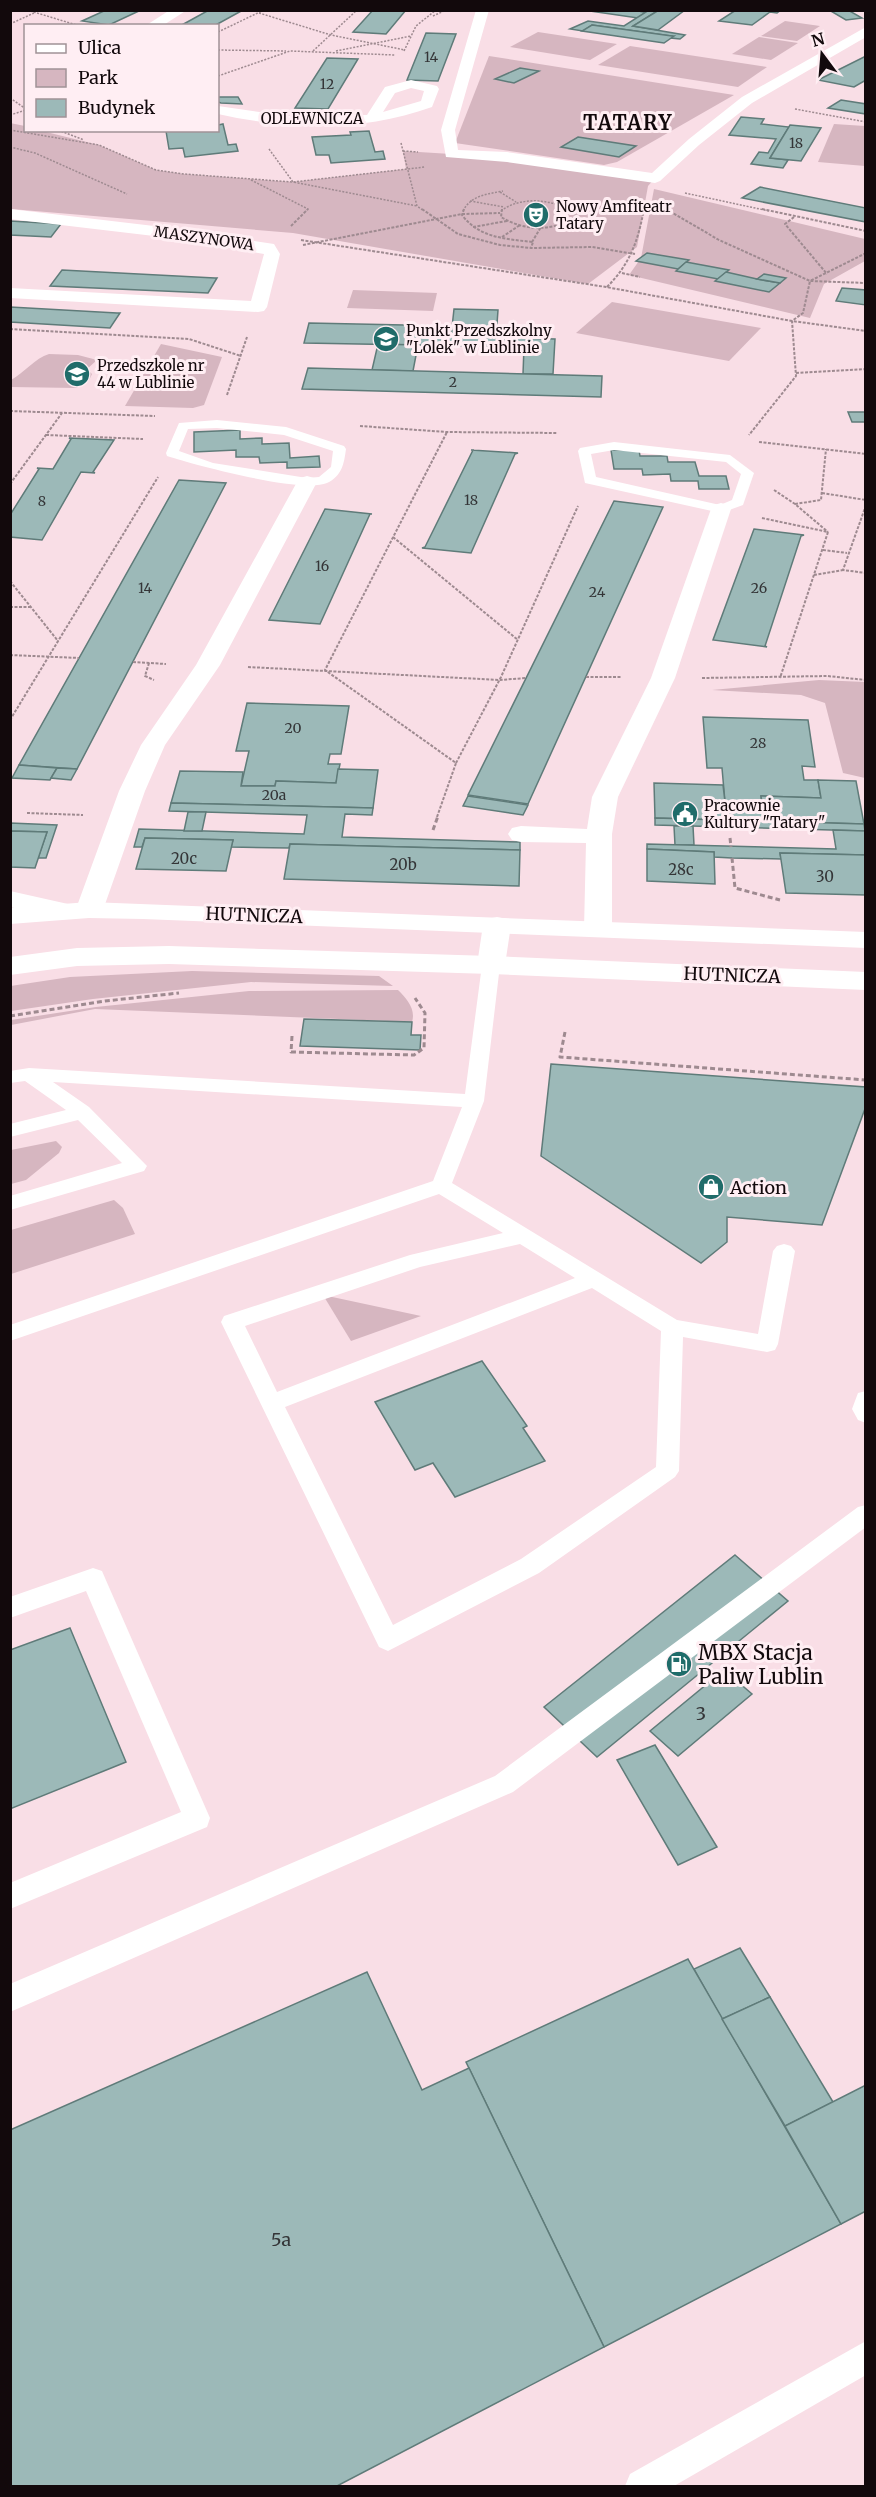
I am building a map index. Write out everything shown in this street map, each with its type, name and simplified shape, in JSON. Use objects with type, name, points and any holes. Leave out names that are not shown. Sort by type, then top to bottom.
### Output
[{"type":"street","points":[[155,24],[181,10]]},
{"type":"street","points":[[483,10],[447,130],[451,154],[507,157],[655,178],[694,142],[747,100],[866,32]]},
{"type":"street","name":"ODLEWNICZA","points":[[219,110],[248,118],[315,121],[393,117],[428,104],[432,89],[411,84],[390,90],[372,118]]},
{"type":"street","name":"MASZYNOWA","points":[[10,213],[171,233],[268,248],[272,255],[258,307]]},
{"type":"street","points":[[10,293],[258,307]]},
{"type":"street","points":[[10,899],[77,910],[153,745],[208,665],[307,482]]},
{"type":"street","points":[[598,929],[599,834],[605,797],[663,678],[721,509]]},
{"type":"street","points":[[521,834],[583,836]]},
{"type":"street","name":"HUTNICZA","points":[[10,916],[77,910],[866,940]]},
{"type":"street","points":[[491,965],[497,925]]},
{"type":"street","name":"HUTNICZA","points":[[10,966],[77,957],[169,955],[491,965],[866,981]]},
{"type":"lane","points":[[218,421],[286,431],[340,449],[337,468],[322,480],[307,482],[211,466],[175,447],[183,426],[218,421]]},
{"type":"lane","points":[[614,446],[730,459],[748,473],[738,502],[721,509],[590,480],[584,451],[614,446]]},
{"type":"lane","points":[[441,1186],[474,1101],[491,965]]},
{"type":"lane","points":[[20,1075],[474,1101]]},
{"type":"lane","points":[[10,1203],[137,1166],[82,1112],[20,1075]]},
{"type":"lane","points":[[10,1131],[82,1112]]},
{"type":"lane","points":[[10,1333],[441,1186],[672,1327],[767,1344],[784,1251]]},
{"type":"lane","points":[[524,1236],[417,1260],[232,1322],[388,1640],[530,1566],[667,1471],[672,1327]]},
{"type":"lane","points":[[272,1403],[593,1279]]},
{"type":"lane","points":[[866,1400],[863,1408],[866,1414]]},
{"type":"lane","points":[[10,1998],[504,1784],[866,1514]]},
{"type":"lane","points":[[10,1608],[93,1578],[197,1818],[10,1896]]},
{"type":"lane","points":[[642,2487],[866,2357]]},
{"type":"path","points":[[27,10],[73,24]]},
{"type":"path","points":[[253,10],[331,35],[405,50]]},
{"type":"path","points":[[313,52],[357,10]]},
{"type":"path","points":[[430,17],[436,10]]},
{"type":"path","points":[[219,50],[402,56],[416,26],[446,10]]},
{"type":"path","points":[[219,32],[262,12]]},
{"type":"path","points":[[10,24],[35,13]]},
{"type":"path","points":[[329,53],[411,36]]},
{"type":"path","points":[[219,76],[290,51]]},
{"type":"path","points":[[10,98],[24,108]]},
{"type":"path","points":[[747,100],[866,122]]},
{"type":"path","points":[[393,117],[417,206]]},
{"type":"path","points":[[248,118],[293,182],[417,206],[458,234],[474,239],[531,248],[592,247],[635,254]]},
{"type":"path","points":[[63,132],[99,145]]},
{"type":"path","points":[[10,147],[35,153],[116,191],[136,196]]},
{"type":"path","points":[[248,178],[308,209],[289,228]]},
{"type":"path","points":[[606,287],[622,273],[635,254],[648,185],[655,178]]},
{"type":"path","points":[[462,214],[465,205],[470,201],[510,189]]},
{"type":"path","points":[[499,191],[518,203]]},
{"type":"path","points":[[645,197],[719,240],[810,281],[865,283]]},
{"type":"path","points":[[470,201],[505,207],[538,201],[559,203],[575,213],[570,221],[541,227],[507,221],[472,227]]},
{"type":"path","points":[[295,246],[462,214],[500,213],[505,207]]},
{"type":"path","points":[[500,213],[507,221]]},
{"type":"path","points":[[462,214],[472,227],[501,238],[532,242]]},
{"type":"path","points":[[794,216],[785,224],[827,274]]},
{"type":"path","points":[[285,221],[296,222]]},
{"type":"path","points":[[501,238],[520,225]]},
{"type":"path","points":[[531,248],[541,227]]},
{"type":"path","points":[[293,237],[316,243],[606,287],[866,332]]},
{"type":"path","points":[[810,281],[866,253]]},
{"type":"path","points":[[622,273],[640,277]]},
{"type":"path","points":[[792,321],[803,313],[810,281]]},
{"type":"path","points":[[10,411],[218,421],[258,307]]},
{"type":"path","points":[[792,321],[796,373],[745,440],[748,473],[795,504],[828,532]]},
{"type":"path","points":[[10,329],[189,339],[241,356]]},
{"type":"path","points":[[796,373],[866,369]]},
{"type":"path","points":[[10,484],[62,413]]},
{"type":"path","points":[[356,426],[447,432],[565,433]]},
{"type":"path","points":[[325,670],[447,432]]},
{"type":"path","points":[[10,720],[175,447],[45,435]]},
{"type":"path","points":[[745,440],[866,454]]},
{"type":"path","points":[[795,504],[822,500],[826,449]]},
{"type":"path","points":[[433,830],[456,763],[500,680],[590,480]]},
{"type":"path","points":[[822,493],[866,500]]},
{"type":"path","points":[[843,570],[847,553],[866,505]]},
{"type":"path","points":[[721,509],[828,532]]},
{"type":"path","points":[[780,678],[828,532]]},
{"type":"path","points":[[393,537],[518,640]]},
{"type":"path","points":[[823,550],[847,553]]},
{"type":"path","points":[[813,575],[843,570],[866,573]]},
{"type":"path","points":[[10,581],[58,641]]},
{"type":"path","points":[[10,607],[31,607]]},
{"type":"path","points":[[10,655],[79,658]]},
{"type":"path","points":[[133,662],[500,680],[526,678]]},
{"type":"path","points":[[325,670],[456,763]]},
{"type":"path","points":[[586,677],[780,678],[827,676],[866,680]]},
{"type":"path","points":[[27,813],[87,815]]},
{"type":"path","points":[[730,838],[731,847]]},
{"type":"path","points":[[732,858],[735,888],[788,903]]},
{"type":"path","points":[[292,1036],[291,1052],[414,1055],[424,1048],[425,1013],[410,994]]},
{"type":"path","points":[[10,1016],[105,1001]]},
{"type":"path","points":[[565,1032],[560,1057],[866,1080]]},
{"type":"green space","points":[[785,21],[820,26],[797,41],[761,36]]},
{"type":"green space","points":[[538,32],[617,44],[590,60],[510,47]]},
{"type":"green space","points":[[759,37],[798,43],[771,60],[732,54]]},
{"type":"green space","points":[[630,46],[767,67],[738,87],[598,65]]},
{"type":"green space","points":[[489,56],[734,95],[617,162],[604,165],[455,143]]},
{"type":"green space","points":[[10,123],[24,126],[24,132],[46,132],[99,145],[156,170],[184,174],[293,182],[406,169],[403,151],[451,154],[655,178],[648,186],[637,247],[588,284],[293,233],[11,209]]},
{"type":"green space","points":[[834,124],[865,126],[865,166],[818,162]]},
{"type":"green space","points":[[654,189],[865,239],[865,261],[824,284],[810,318],[629,275],[641,258]]},
{"type":"green space","points":[[353,290],[437,293],[433,311],[347,308]]},
{"type":"green space","points":[[612,302],[761,328],[729,361],[576,333]]},
{"type":"green space","points":[[161,344],[222,357],[204,405],[193,408],[125,406]]},
{"type":"green space","points":[[49,354],[78,355],[97,360],[87,369],[92,374],[89,379],[76,388],[11,387],[11,380]]},
{"type":"green space","points":[[819,680],[865,682],[865,778],[843,773],[825,703],[801,695],[712,690]]},
{"type":"green space","points":[[192,971],[379,976],[393,986],[251,982],[93,999],[11,1011],[11,986],[70,977]]},
{"type":"green space","points":[[398,990],[412,1009],[412,1022],[95,1009],[11,1025],[11,1020],[96,1007],[249,991]]},
{"type":"green space","points":[[56,1141],[62,1147],[59,1153],[26,1180],[11,1184],[11,1150]]},
{"type":"green space","points":[[114,1200],[123,1208],[135,1234],[11,1274],[11,1230]]},
{"type":"green space","points":[[323,1295],[421,1316],[351,1341]]},
{"type":"building","points":[[106,10],[141,10],[111,24],[82,21]]},
{"type":"building","points":[[209,10],[243,10],[218,24],[184,24]]},
{"type":"building","points":[[373,10],[406,10],[386,34],[353,32]]},
{"type":"building","points":[[583,10],[629,10],[646,12],[638,18]]},
{"type":"building","points":[[629,10],[659,10],[633,26],[685,35],[680,39],[592,25],[583,31],[570,29],[588,21],[624,26],[646,12]]},
{"type":"building","points":[[659,10],[685,10],[658,30],[633,26]]},
{"type":"building","points":[[736,10],[781,10],[777,13],[770,12],[752,25],[719,21]]},
{"type":"building","points":[[829,10],[848,10],[862,18],[846,20]]},
{"type":"building","points":[[592,25],[674,36],[664,43],[582,31]]},
{"type":"building","points":[[426,33],[456,34],[438,81],[407,80]]},
{"type":"building","points":[[866,56],[866,80],[854,87],[818,80]]},
{"type":"building","points":[[327,58],[358,59],[328,109],[295,108]]},
{"type":"building","points":[[520,68],[539,71],[514,83],[495,79]]},
{"type":"building","points":[[219,97],[238,97],[242,104],[221,103]]},
{"type":"building","points":[[841,100],[866,104],[866,114],[828,108]]},
{"type":"building","points":[[741,117],[764,119],[761,124],[789,127],[770,158],[788,160],[783,168],[751,164],[759,152],[768,153],[776,139],[729,135]]},
{"type":"building","points":[[223,124],[228,145],[236,144],[238,151],[185,157],[183,148],[169,149],[166,132],[219,132],[219,125]]},
{"type":"building","points":[[790,125],[821,128],[801,161],[770,158]]},
{"type":"building","points":[[369,131],[375,152],[383,151],[385,159],[331,163],[329,155],[316,155],[312,137],[351,135],[350,132]]},
{"type":"building","points":[[578,137],[636,146],[619,157],[561,147]]},
{"type":"building","points":[[760,187],[866,208],[866,222],[742,198]]},
{"type":"building","points":[[10,221],[61,224],[51,237],[10,235]]},
{"type":"building","points":[[647,253],[689,260],[678,269],[636,261]]},
{"type":"building","points":[[686,262],[729,270],[718,279],[676,271]]},
{"type":"building","points":[[62,270],[217,278],[208,293],[50,286]]},
{"type":"building","points":[[726,272],[780,283],[769,292],[715,281]]},
{"type":"building","points":[[764,274],[786,278],[780,283],[757,279]]},
{"type":"building","points":[[842,288],[866,290],[866,305],[836,301]]},
{"type":"building","points":[[10,307],[120,313],[110,328],[10,322]]},
{"type":"building","points":[[454,309],[498,310],[496,338],[451,337]]},
{"type":"building","points":[[309,323],[452,326],[451,337],[555,339],[553,374],[523,374],[524,347],[304,343]]},
{"type":"building","points":[[378,344],[418,345],[413,371],[372,370]]},
{"type":"building","points":[[308,368],[602,376],[601,397],[302,389]]},
{"type":"building","points":[[848,412],[866,412],[866,422],[852,422]]},
{"type":"building","points":[[240,430],[240,439],[262,438],[262,444],[289,443],[290,458],[319,456],[320,467],[287,468],[287,462],[260,463],[259,457],[236,457],[236,450],[194,452],[194,432]]},
{"type":"building","points":[[69,438],[114,440],[93,472],[95,473],[81,472],[42,540],[10,537],[10,515],[39,469],[37,468],[53,469],[71,439]]},
{"type":"building","points":[[473,450],[518,453],[515,454],[471,553],[422,548],[425,547]]},
{"type":"building","points":[[611,450],[639,450],[640,456],[667,456],[668,462],[695,462],[699,476],[726,476],[729,489],[699,489],[698,481],[671,481],[670,474],[643,475],[642,469],[614,469]]},
{"type":"building","points":[[179,480],[226,483],[77,769],[19,765]]},
{"type":"building","points":[[614,501],[663,507],[528,804],[468,795]]},
{"type":"building","points":[[325,509],[372,514],[370,514],[320,624],[269,620]]},
{"type":"building","points":[[754,529],[804,535],[801,536],[765,646],[767,647],[713,640]]},
{"type":"building","points":[[247,703],[349,706],[341,754],[330,754],[328,764],[340,764],[336,783],[276,781],[275,786],[241,786],[249,751],[236,751]]},
{"type":"building","points":[[703,717],[808,720],[815,767],[802,766],[804,780],[818,780],[821,798],[761,796],[762,803],[725,802],[722,768],[707,768]]},
{"type":"building","points":[[19,765],[57,768],[50,780],[12,778]]},
{"type":"building","points":[[57,768],[77,769],[71,780],[51,778]]},
{"type":"building","points":[[338,769],[378,770],[373,808],[171,803],[180,771],[243,772],[241,786],[275,786],[276,781],[336,783]]},
{"type":"building","points":[[818,780],[856,781],[864,824],[655,818],[654,783],[723,785],[725,802],[762,803],[761,796],[821,798]]},
{"type":"building","points":[[468,796],[528,805],[523,815],[463,806]]},
{"type":"building","points":[[171,803],[373,808],[372,815],[345,814],[342,837],[520,842],[520,850],[290,844],[289,848],[231,847],[233,840],[145,838],[142,847],[134,847],[139,829],[304,834],[307,815],[169,811]]},
{"type":"building","points":[[188,812],[206,812],[202,831],[184,831]]},
{"type":"building","points":[[655,818],[864,824],[865,831],[655,825]]},
{"type":"building","points":[[10,823],[57,825],[46,858],[38,858],[47,832],[10,831]]},
{"type":"building","points":[[674,826],[693,826],[694,845],[675,845]]},
{"type":"building","points":[[833,830],[865,831],[866,855],[780,853],[781,859],[732,858],[714,857],[714,852],[647,849],[647,844],[836,849]]},
{"type":"building","points":[[10,831],[47,832],[35,868],[10,867]]},
{"type":"building","points":[[145,838],[233,840],[226,871],[136,869]]},
{"type":"building","points":[[290,844],[520,850],[519,886],[284,879]]},
{"type":"building","points":[[647,849],[714,852],[715,884],[647,881]]},
{"type":"building","points":[[780,853],[866,855],[866,895],[786,893]]},
{"type":"building","points":[[304,1019],[412,1022],[411,1035],[421,1035],[420,1050],[300,1046]]},
{"type":"building","name":"Action","points":[[551,1064],[866,1087],[866,1106],[822,1225],[727,1217],[727,1242],[701,1263],[541,1156]]},
{"type":"building","points":[[482,1361],[527,1426],[523,1428],[545,1461],[455,1497],[433,1463],[415,1470],[375,1402]]},
{"type":"building","points":[[735,1555],[788,1601],[597,1757],[544,1707]]},
{"type":"building","points":[[70,1628],[126,1762],[10,1809],[10,1650]]},
{"type":"building","points":[[724,1670],[752,1694],[678,1756],[650,1731]]},
{"type":"building","points":[[655,1745],[717,1847],[678,1865],[617,1760]]},
{"type":"building","points":[[740,1948],[770,1997],[722,2019],[694,1969]]},
{"type":"building","points":[[688,1959],[841,2224],[604,2347],[466,2062]]},
{"type":"building","points":[[367,1972],[422,2090],[469,2068],[604,2347],[337,2486],[10,2486],[10,2130]]},
{"type":"building","points":[[770,1997],[833,2102],[785,2126],[722,2019]]},
{"type":"building","points":[[866,2085],[866,2211],[841,2224],[785,2126]]},
{"type":"place","name":"Nowy Amfiteatr Tatary","points":[[536,215]]},
{"type":"place","name":"Punkt Przedszkolny \"Lolek\" w Lublinie","points":[[386,339]]},
{"type":"place","name":"Przedszkole nr 44 w Lublinie","points":[[77,374]]},
{"type":"place","name":"Pracownie Kultury \"Tatary\"","points":[[685,814]]},
{"type":"place","name":"Action","points":[[711,1187]]},
{"type":"place","name":"MBX Stacja Paliw Lublin","points":[[679,1664]]},
{"type":"district","name":"TATARY","points":[[628,122]]}]
